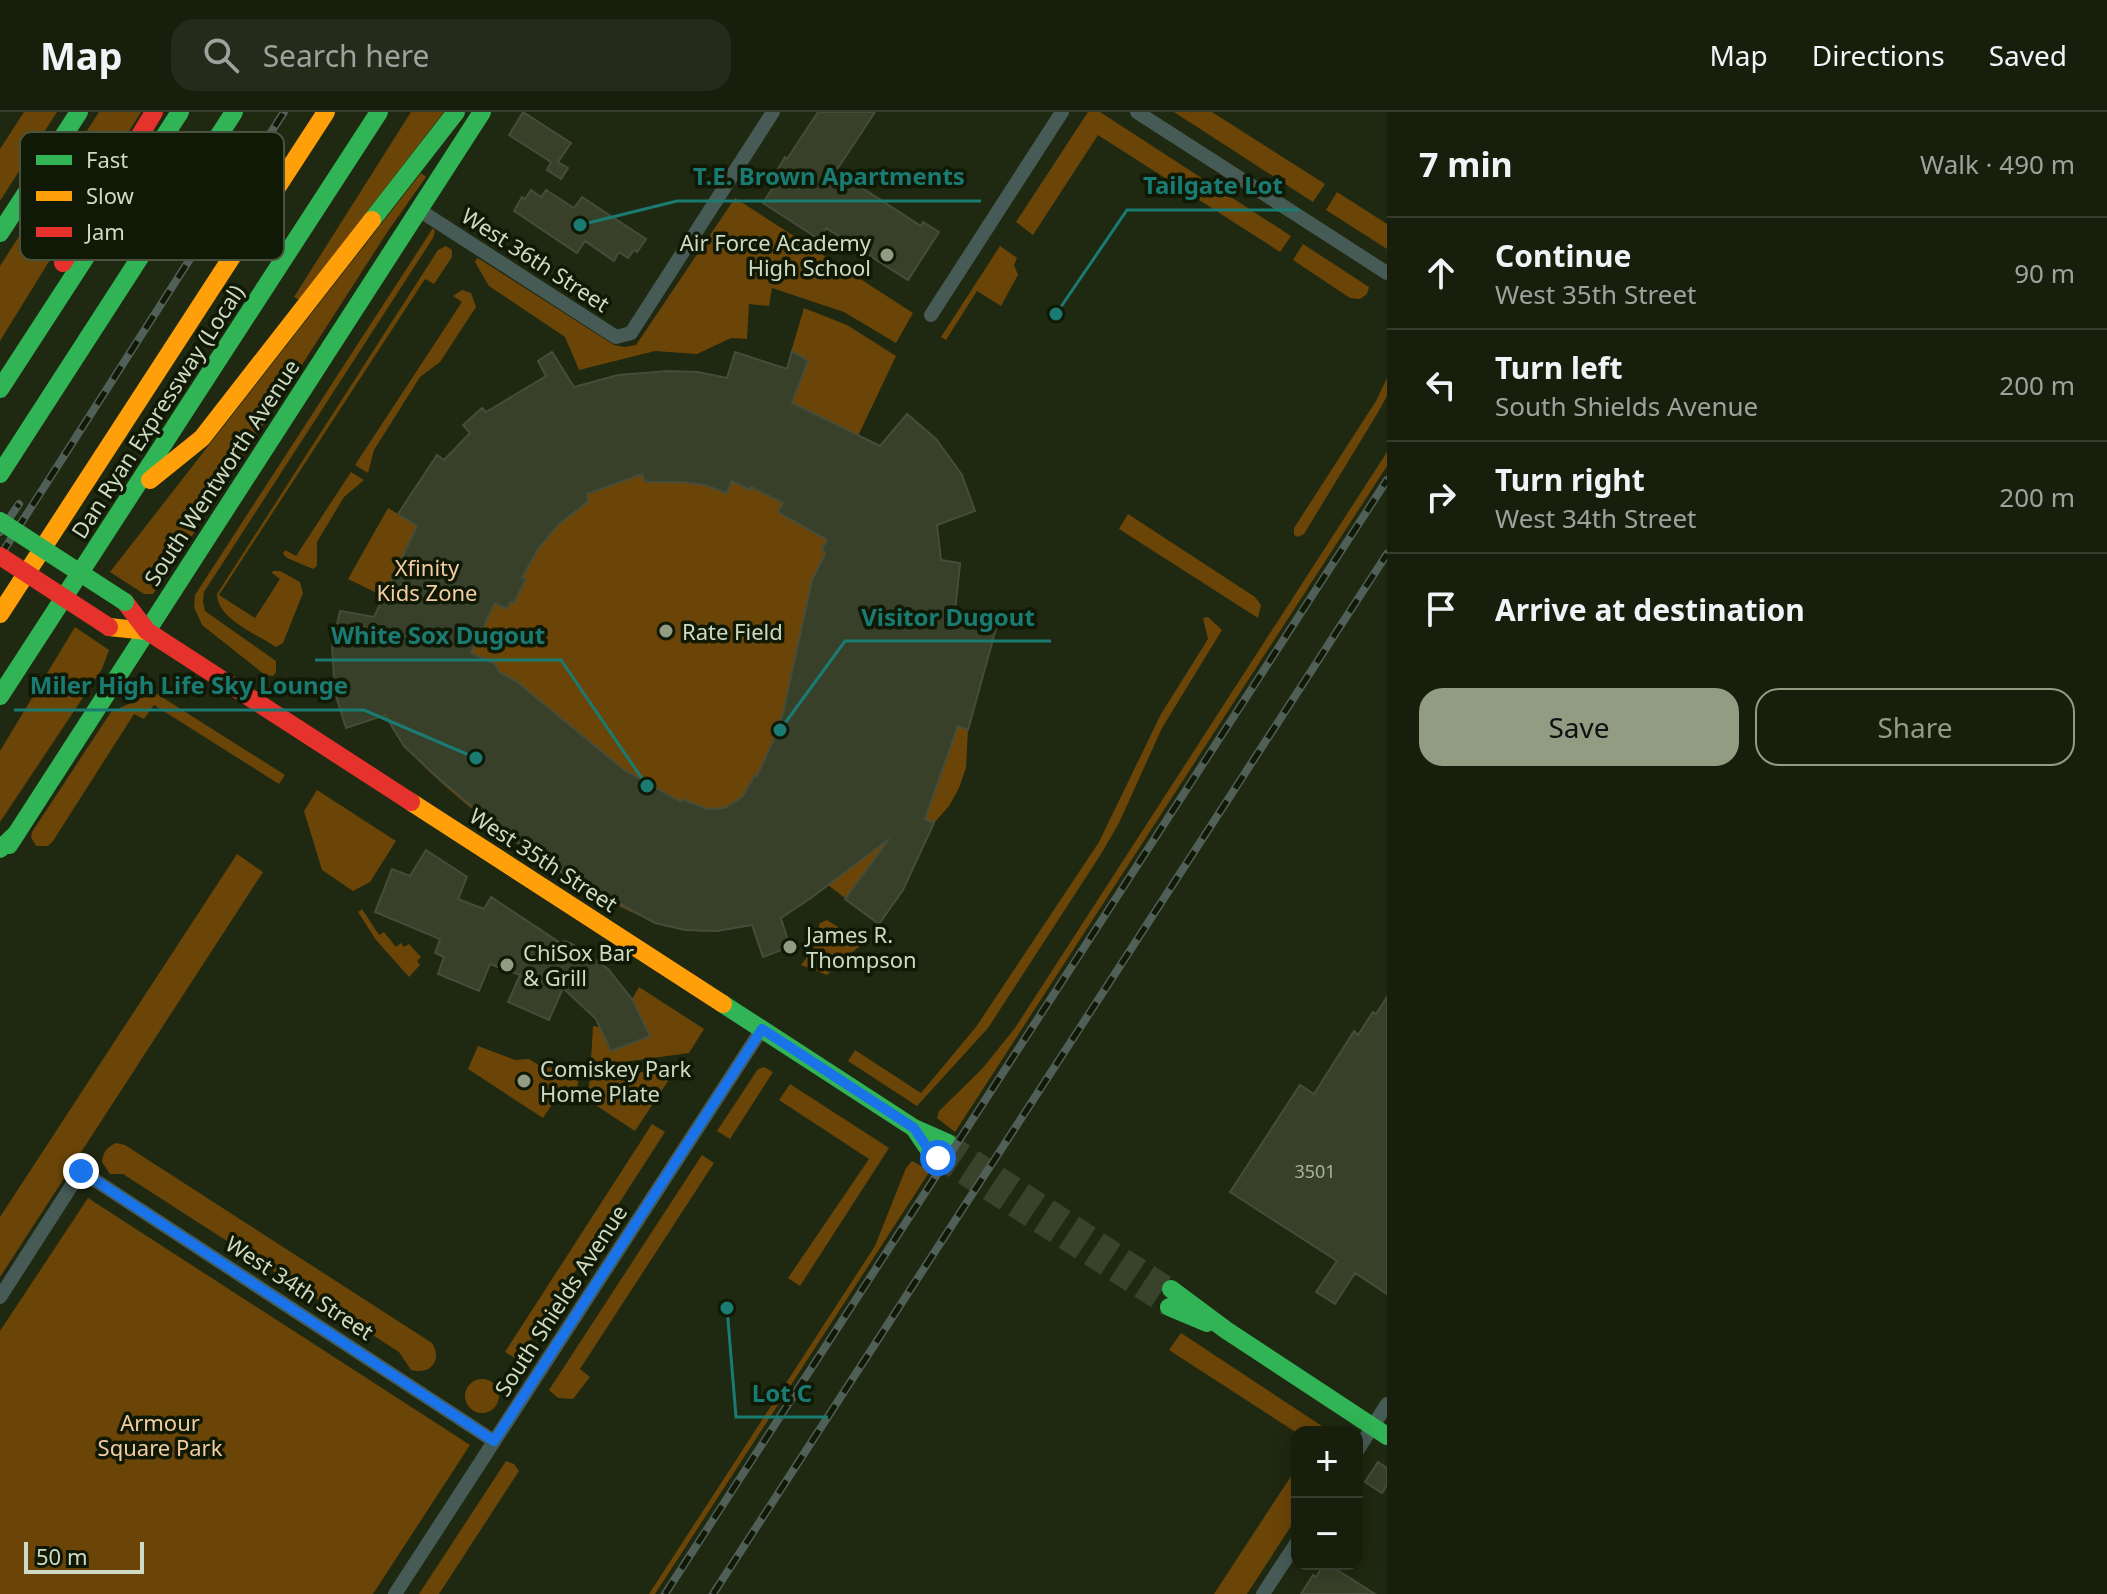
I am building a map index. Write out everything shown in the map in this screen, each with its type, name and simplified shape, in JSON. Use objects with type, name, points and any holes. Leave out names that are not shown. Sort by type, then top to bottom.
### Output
[{"type":"main road","points":[[66,132],[79,112]]},
{"type":"main road","points":[[142,132],[154,112]]},
{"type":"main road","points":[[167,132],[180,112]]},
{"type":"main road","points":[[221,132],[234,112]]},
{"type":"main road","points":[[284,177],[326,112]]},
{"type":"main road","name":"Dan Ryan Expressway (Local)","points":[[284,258],[379,112]]},
{"type":"main road","points":[[131,494],[202,438],[456,112]]},
{"type":"main road","name":"South Wentworth Avenue","points":[[0,859],[482,112]]},
{"type":"main road","points":[[0,233],[20,202]]},
{"type":"main road","points":[[0,388],[65,260]]},
{"type":"main road","points":[[0,388],[83,260]]},
{"type":"main road","points":[[0,474],[138,260]]},
{"type":"main road","points":[[0,614],[230,260]]},
{"type":"main road","name":"Dan Ryan Expressway (Local)","points":[[0,696],[283,260]]},
{"type":"main road","name":"West 35th Street","points":[[0,521],[125,602],[147,631],[914,1128],[943,1151]]},
{"type":"main road","name":"West 35th Street","points":[[0,556],[109,627],[147,631]]},
{"type":"main road","points":[[0,849],[17,833]]},
{"type":"main road","points":[[1170,1298],[1226,1330],[1380,1431]]},
{"type":"street","name":"West 36th Street","points":[[419,210],[616,337],[631,333],[773,112]]},
{"type":"street","points":[[931,315],[1062,112]]},
{"type":"street","points":[[1137,112],[1387,273]]},
{"type":"street","name":"South Shields Avenue","points":[[395,1594],[762,1029]]},
{"type":"street","name":"West 34th Street","points":[[0,1297],[81,1171],[494,1441]]},
{"type":"street","points":[[1363,1446],[1380,1431],[1387,1404]]},
{"type":"street","points":[[1263,1594],[1291,1551]]},
{"type":"green space","points":[[24,112],[57,112],[44,132],[20,132],[20,170],[0,201],[0,149]]},
{"type":"green space","points":[[99,112],[141,112],[129,132],[86,132]]},
{"type":"green space","points":[[411,112],[444,112],[299,300],[294,297]]},
{"type":"green space","points":[[1088,112],[1100,112],[1291,236],[1280,252],[1098,135],[1033,235],[1016,222]]},
{"type":"green space","points":[[1174,112],[1212,112],[1325,184],[1313,202]]},
{"type":"green space","points":[[421,173],[426,177],[215,500],[206,508],[202,521],[153,594],[144,594],[110,572]]},
{"type":"green space","points":[[1337,192],[1387,224],[1387,249],[1326,210]]},
{"type":"green space","points":[[735,198],[913,313],[896,343],[844,312],[772,288],[769,306],[749,304],[747,339],[731,338],[697,354],[655,351],[579,370],[565,337],[489,286],[475,262],[477,258],[481,260],[614,345],[636,345]]},
{"type":"green space","points":[[433,228],[433,238],[204,592],[205,611],[276,661],[273,676],[265,675],[202,625],[194,607],[195,595]]},
{"type":"green space","points":[[20,235],[20,260],[50,260],[0,341],[0,266]]},
{"type":"green space","points":[[1303,244],[1369,287],[1367,294],[1360,299],[1350,298],[1293,260]]},
{"type":"green space","points":[[446,246],[452,250],[452,257],[434,284],[425,279],[219,595],[255,618],[280,579],[273,571],[280,571],[300,582],[303,593],[283,643],[276,647],[231,618],[219,603],[217,594],[438,250]]},
{"type":"green space","points":[[1000,246],[1017,258],[1014,265],[1018,275],[1001,306],[977,291],[946,340],[941,337]]},
{"type":"green space","points":[[462,290],[471,293],[476,307],[440,362],[420,377],[374,450],[368,473],[355,465],[462,302],[453,296]]},
{"type":"green space","name":"Rate Field","points":[[804,308],[847,325],[896,356],[858,436],[880,446],[907,414],[962,475],[975,511],[937,525],[941,560],[961,563],[957,595],[937,592],[934,607],[997,625],[968,729],[966,768],[959,788],[934,823],[903,890],[879,924],[828,885],[774,920],[777,932],[784,929],[789,944],[787,948],[763,957],[756,940],[762,937],[757,924],[693,931],[653,921],[576,882],[535,856],[495,827],[428,770],[405,746],[386,715],[346,728],[335,684],[334,656],[340,611],[374,617],[383,596],[348,579],[388,508],[398,514],[437,455],[458,469],[463,464],[451,453],[470,433],[463,425],[482,408],[498,426],[545,376],[538,361],[552,352],[574,387],[612,377],[650,372],[727,378],[735,352],[786,369]]},
{"type":"green space","points":[[1387,378],[1387,396],[1377,414],[1304,534],[1294,535],[1294,528],[1376,401]]},
{"type":"green space","points":[[1387,452],[1387,466],[955,1132],[937,1118],[939,1111],[982,1069],[1015,1028]]},
{"type":"green space","points":[[351,472],[364,480],[344,497],[317,542],[317,566],[313,569],[287,558],[283,554],[285,550],[296,556]]},
{"type":"green space","points":[[1128,514],[1255,597],[1261,605],[1258,618],[1119,529]]},
{"type":"green space","points":[[1208,617],[1222,630],[1162,728],[1119,823],[988,1028],[917,1106],[848,1061],[855,1050],[921,1093],[976,1027],[1099,842],[1161,714],[1208,639],[1203,618]]},
{"type":"green space","points":[[75,627],[109,650],[102,669],[0,822],[0,751]]},
{"type":"green space","points":[[154,692],[285,775],[279,784],[154,705],[144,719],[134,714],[53,841],[48,846],[36,846],[32,832],[111,712]]},
{"type":"green space","points":[[317,790],[396,841],[370,882],[353,891],[322,870],[304,811]]},
{"type":"green space","points":[[237,854],[263,872],[0,1277],[0,1217]]},
{"type":"green space","points":[[362,909],[379,935],[384,932],[396,947],[401,943],[404,947],[409,944],[421,957],[417,961],[420,965],[409,977],[376,940],[358,912]]},
{"type":"green space","points":[[827,920],[863,943],[827,975],[801,965],[814,948],[820,923]]},
{"type":"green space","points":[[639,987],[704,1029],[689,1053],[623,1062],[591,1061],[593,1026],[650,1036],[632,999]]},
{"type":"green space","points":[[478,1046],[515,1060],[529,1059],[540,1066],[579,1072],[577,1093],[565,1085],[543,1118],[468,1069]]},
{"type":"green space","points":[[678,1066],[635,1131],[588,1100],[590,1073],[636,1073]]},
{"type":"green space","points":[[764,1067],[773,1072],[730,1139],[717,1131],[758,1069]]},
{"type":"green space","points":[[790,1084],[889,1148],[800,1286],[788,1278],[869,1159],[779,1100]]},
{"type":"green space","points":[[652,1124],[665,1132],[518,1360],[505,1352]]},
{"type":"green space","points":[[116,1143],[125,1145],[432,1343],[436,1356],[433,1365],[424,1370],[411,1370],[399,1352],[123,1174],[110,1174],[102,1162],[106,1150]]},
{"type":"green space","points":[[702,1155],[714,1163],[580,1369],[590,1377],[573,1399],[558,1398],[549,1390]]},
{"type":"green space","points":[[912,1161],[930,1171],[655,1594],[649,1594],[875,1246],[906,1168]]},
{"type":"green space","name":"Armour Square Park","points":[[88,1198],[470,1445],[373,1594],[0,1594],[0,1331]]},
{"type":"green space","points":[[1181,1333],[1322,1426],[1291,1426],[1291,1429],[1169,1350]]},
{"type":"green space","points":[[482,1379],[494,1384],[499,1396],[494,1408],[482,1413],[470,1408],[465,1396],[470,1384]]},
{"type":"green space","points":[[506,1461],[514,1464],[519,1471],[439,1594],[419,1594]]},
{"type":"green space","points":[[1291,1476],[1291,1526],[1247,1594],[1214,1594]]},
{"type":"building","points":[[523,112],[571,143],[558,162],[568,168],[561,179],[547,170],[551,162],[509,135]]},
{"type":"building","points":[[818,112],[875,112],[836,171],[921,226],[923,222],[939,232],[908,280],[826,228],[819,239],[763,203],[783,172],[778,169],[785,157],[787,159]]},
{"type":"building","points":[[531,190],[541,197],[546,190],[574,208],[582,197],[646,239],[637,252],[634,250],[628,258],[619,252],[614,261],[585,241],[577,253],[514,211],[522,197],[525,199]]},
{"type":"building","name":"Rate Field","points":[[792,351],[808,361],[792,403],[880,446],[907,414],[936,439],[962,475],[975,511],[937,525],[941,560],[960,563],[955,612],[997,625],[968,730],[958,726],[925,819],[934,823],[903,890],[879,924],[845,899],[889,839],[781,918],[789,944],[787,948],[763,957],[752,925],[717,931],[685,930],[655,923],[556,869],[504,833],[437,777],[404,746],[385,715],[346,728],[335,693],[332,647],[340,611],[374,617],[417,526],[398,514],[437,455],[444,460],[470,433],[463,425],[482,408],[486,412],[546,376],[538,361],[552,352],[574,387],[618,375],[669,371],[698,372],[727,378],[735,352],[787,369]],"holes":[[[642,474],[644,481],[704,485],[727,493],[732,481],[750,490],[751,487],[783,503],[778,512],[827,540],[822,549],[825,554],[812,580],[783,713],[773,741],[757,776],[742,797],[725,808],[707,809],[682,799],[681,802],[623,769],[516,681],[499,672],[495,664],[471,653],[495,603],[507,609],[511,602],[514,603],[526,579],[522,578],[538,549],[559,524],[585,504],[587,494]]]},
{"type":"building","points":[[426,850],[467,877],[458,899],[484,909],[491,897],[562,944],[564,941],[572,944],[608,969],[632,999],[650,1036],[611,1051],[596,1019],[563,988],[549,1020],[508,1002],[520,975],[490,964],[479,991],[438,974],[444,957],[435,953],[440,939],[375,912],[392,869],[410,876]]},
{"type":"building","points":[[1387,997],[1387,1294],[1355,1273],[1335,1304],[1316,1292],[1337,1261],[1230,1192],[1300,1085],[1314,1094],[1354,1031],[1358,1035]]},
{"type":"building","points":[[1378,1462],[1387,1468],[1387,1485],[1382,1493],[1365,1482]]},
{"type":"building","points":[[1320,1570],[1337,1570],[1375,1594],[1301,1594],[1313,1575],[1316,1577]]},
{"type":"tunnel","points":[[948,1143],[1171,1289]]},
{"type":"tunnel","points":[[938,1158],[1169,1307]]},
{"type":"railway","points":[[271,132],[284,112]]},
{"type":"railway","points":[[0,556],[189,260]]},
{"type":"railway","points":[[665,1594],[1387,480]]},
{"type":"railway","points":[[0,532],[19,504]]},
{"type":"railway","points":[[713,1594],[1387,554]]},
{"type":"traffic: fast","points":[[66,132],[79,112]]},
{"type":"traffic: fast","points":[[167,132],[180,112]]},
{"type":"traffic: fast","points":[[221,132],[234,112]]},
{"type":"traffic: fast","points":[[284,258],[379,112]]},
{"type":"traffic: fast","points":[[372,220],[456,112]]},
{"type":"traffic: fast","points":[[9,845],[482,112]]},
{"type":"traffic: fast","points":[[0,233],[20,202]]},
{"type":"traffic: fast","points":[[0,389],[84,260]]},
{"type":"traffic: fast","points":[[0,474],[138,260]]},
{"type":"traffic: fast","points":[[0,696],[283,260]]},
{"type":"traffic: fast","points":[[0,521],[125,602]]},
{"type":"traffic: fast","points":[[0,849],[17,833]]},
{"type":"traffic: fast","points":[[723,1004],[914,1128],[948,1143]]},
{"type":"traffic: fast","points":[[914,1128],[938,1158]]},
{"type":"traffic: fast","points":[[1171,1289],[1226,1330],[1387,1436]]},
{"type":"traffic: fast","points":[[1169,1307],[1207,1323]]},
{"type":"traffic: slow","points":[[284,177],[326,112]]},
{"type":"traffic: slow","points":[[150,480],[202,438],[372,220]]},
{"type":"traffic: slow","points":[[0,614],[230,260]]},
{"type":"traffic: slow","points":[[109,627],[147,631]]},
{"type":"traffic: slow","points":[[411,802],[723,1004]]},
{"type":"traffic: jam","points":[[142,132],[154,112]]},
{"type":"traffic: jam","points":[[0,556],[109,627]]},
{"type":"traffic: jam","points":[[125,602],[147,631],[411,802]]},
{"type":"place","name":"T.E. Brown Apartments","points":[[580,225]]},
{"type":"place","name":"Air Force Academy High School","points":[[887,255]]},
{"type":"place","name":"Tailgate Lot","points":[[1056,314]]},
{"type":"place","name":"Rate Field","points":[[666,631]]},
{"type":"place","name":"Visitor Dugout","points":[[780,730]]},
{"type":"place","name":"Miler High Life Sky Lounge","points":[[476,758]]},
{"type":"place","name":"White Sox Dugout","points":[[647,786]]},
{"type":"place","name":"James R. Thompson","points":[[790,947]]},
{"type":"place","name":"ChiSox Bar & Grill","points":[[507,965]]},
{"type":"place","name":"Comiskey Park Home Plate","points":[[524,1081]]},
{"type":"place","name":"Lot C","points":[[727,1308]]},
{"type":"route","points":[[81,1171],[494,1441],[762,1029],[914,1128],[938,1158]]},
{"type":"park label","name":"Xfinity Kids Zone","points":[[427,580]]}]
